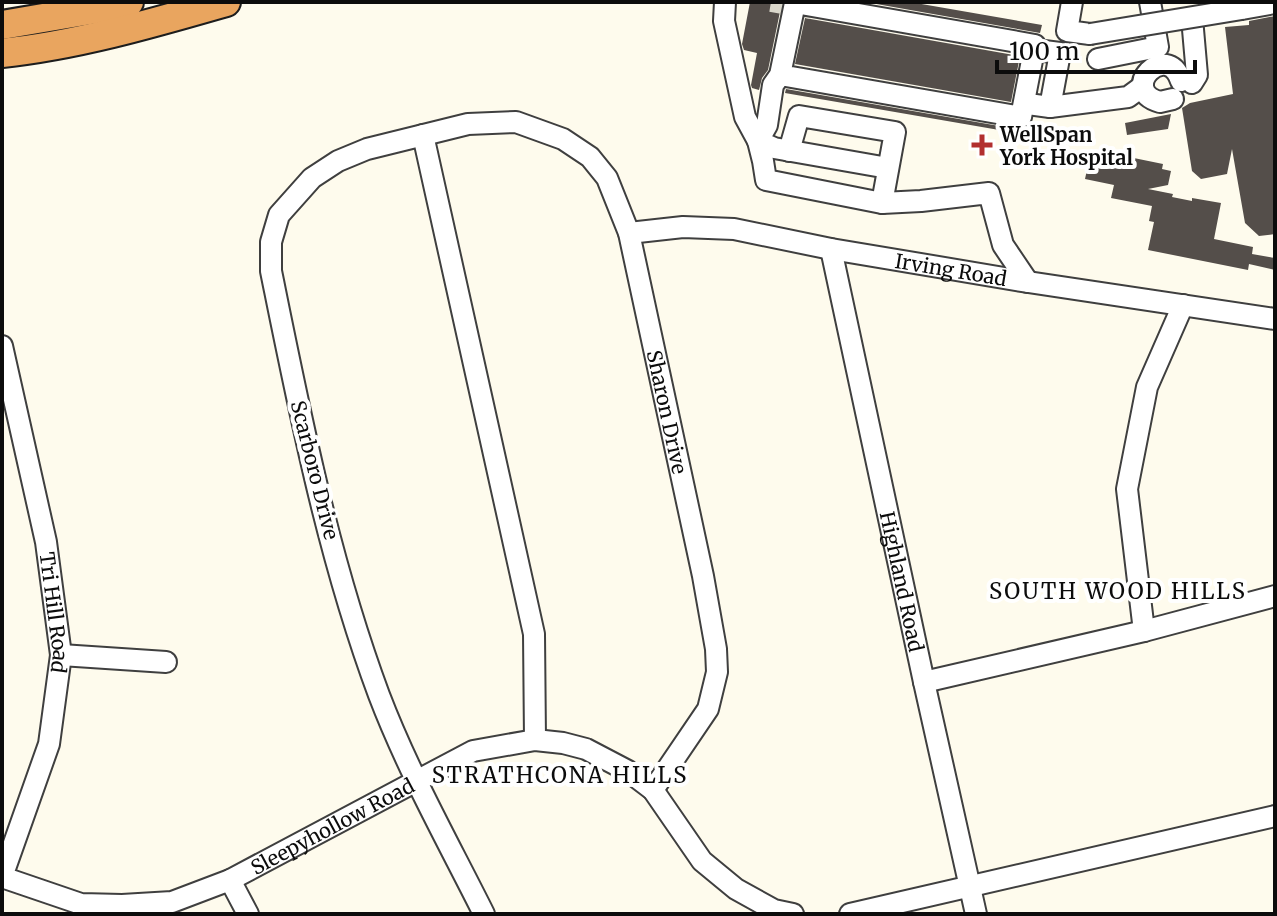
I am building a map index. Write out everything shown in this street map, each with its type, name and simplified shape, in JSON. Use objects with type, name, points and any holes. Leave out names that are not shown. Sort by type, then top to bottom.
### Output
[{"type":"highway","points":[[2,25],[129,2]]},
{"type":"highway","points":[[2,53],[44,49],[226,2]]},
{"type":"street","points":[[725,2],[724,21],[745,117],[758,141],[766,180],[882,203],[989,193],[1003,245],[1028,282]]},
{"type":"street","points":[[1050,107],[1052,52],[1067,31],[1072,2]]},
{"type":"street","points":[[1098,59],[1158,47],[1150,2]]},
{"type":"street","points":[[758,141],[767,125],[773,85],[780,75],[791,3],[1035,45],[1021,117],[780,75]]},
{"type":"street","points":[[1067,31],[1090,34],[1275,3]]},
{"type":"street","points":[[1182,88],[1177,72],[1161,64],[1145,74],[1143,86],[1154,101],[1166,102],[1197,75],[1192,18]]},
{"type":"street","points":[[1028,104],[1050,107],[1128,97],[1143,86]]},
{"type":"street","points":[[789,151],[799,116],[895,132],[882,203]]},
{"type":"street","name":"Sharon Drive","points":[[468,124],[516,122],[563,139],[590,157],[607,178],[629,233],[703,576],[717,672],[708,709],[653,790]]},
{"type":"street","name":"Scarboro Drive","points":[[468,124],[367,149],[338,161],[312,178],[279,215],[271,242],[271,271],[306,444],[349,605],[379,696],[416,781],[484,914]]},
{"type":"street","points":[[423,135],[534,634],[535,740]]},
{"type":"street","points":[[758,141],[774,148],[888,168]]},
{"type":"street","name":"Irving Road","points":[[629,233],[683,227],[734,229],[831,249],[1028,282],[1275,319]]},
{"type":"street","name":"Highland Road","points":[[831,249],[976,914]]},
{"type":"street","points":[[1144,631],[1127,489],[1147,387],[1183,305]]},
{"type":"street","name":"Tri Hill Road","points":[[2,346],[46,542],[61,655],[49,744],[2,877]]},
{"type":"street","points":[[924,682],[1144,631],[1275,596]]},
{"type":"street","points":[[61,655],[166,662]]},
{"type":"street","name":"Sleepyhollow Road","points":[[2,877],[81,904],[172,902],[230,880],[473,751],[535,740],[586,749],[628,771],[653,790],[702,861],[736,889],[780,913]]},
{"type":"street","points":[[850,914],[1275,816]]},
{"type":"street","points":[[230,880],[248,914]]},
{"type":"building","points":[[750,2],[782,2],[768,70],[759,90],[751,85],[757,53],[744,50],[742,44]]},
{"type":"building","points":[[865,2],[910,2],[1042,25],[1040,33]]},
{"type":"building","name":"WellSpan York Hospital","points":[[1275,16],[1275,234],[1259,236],[1245,223],[1232,149],[1227,174],[1201,179],[1192,171],[1182,108],[1190,103],[1233,94],[1225,27],[1249,25],[1249,21]]},
{"type":"building","points":[[805,18],[1020,56],[1011,102],[795,64]]},
{"type":"building","points":[[786,89],[1023,130],[1022,134],[785,93]]},
{"type":"building","points":[[1171,114],[1168,129],[1127,135],[1125,123]]},
{"type":"building","points":[[1090,156],[1118,162],[1119,156],[1124,156],[1163,164],[1162,169],[1171,171],[1168,185],[1148,189],[1192,201],[1192,198],[1221,203],[1214,239],[1253,247],[1252,254],[1275,258],[1275,270],[1249,264],[1248,270],[1148,250],[1154,222],[1149,221],[1152,206],[1111,198],[1114,185],[1085,179]]},
{"type":"tunnel","points":[[771,2],[812,9]]},
{"type":"place","name":"WellSpan York Hospital","points":[[982,145]]},
{"type":"district","name":"SOUTH WOOD HILLS","points":[[1118,591]]},
{"type":"district","name":"STRATHCONA HILLS","points":[[560,775]]}]
